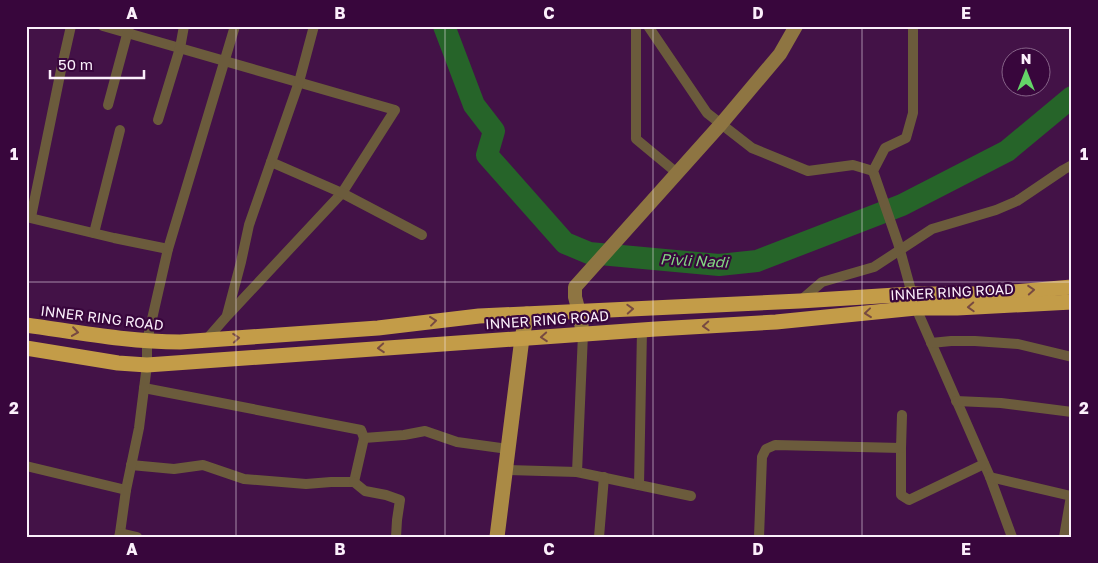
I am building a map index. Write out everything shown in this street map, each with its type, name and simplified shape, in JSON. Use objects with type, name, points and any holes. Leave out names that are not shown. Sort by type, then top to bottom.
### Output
[{"type":"highway","name":"INNER RING ROAD","points":[[26,348],[118,363],[146,365],[776,322],[914,301],[1072,287]]},
{"type":"highway","name":"INNER RING ROAD","points":[[26,325],[146,341],[180,342],[378,328],[479,316],[800,301],[914,301],[957,308],[1072,302]]},
{"type":"main road","points":[[498,537],[522,338],[528,314]]},
{"type":"street","points":[[71,26],[28,217],[168,249]]},
{"type":"street","points":[[102,26],[128,30],[180,48],[395,110],[342,193],[206,340]]},
{"type":"street","points":[[158,120],[180,48],[184,26]]},
{"type":"street","points":[[137,537],[120,535],[126,490],[139,428],[146,365],[146,341],[168,249],[235,26]]},
{"type":"street","points":[[227,316],[248,225],[299,82],[314,26]]},
{"type":"street","points":[[636,26],[636,139],[677,173]]},
{"type":"street","points":[[648,26],[707,113],[752,148],[808,171],[853,165],[872,171]]},
{"type":"street","points":[[578,472],[583,334],[575,297],[575,287],[721,124],[780,54],[796,26]]},
{"type":"street","points":[[913,26],[913,113],[911,121],[906,138],[885,148],[872,171],[899,247],[914,301],[990,478],[1012,537]]},
{"type":"street","points":[[108,105],[128,30]]},
{"type":"street","points":[[94,233],[120,130]]},
{"type":"street","points":[[271,162],[342,193],[422,235]]},
{"type":"street","points":[[800,301],[822,282],[874,267],[899,247],[932,230],[996,210],[1017,201],[1072,165]]},
{"type":"street","points":[[639,484],[642,330]]},
{"type":"street","points":[[931,343],[975,341],[1018,344],[1072,357]]},
{"type":"street","points":[[144,388],[361,430],[364,438],[354,482]]},
{"type":"street","points":[[956,401],[1001,403],[1072,412]]},
{"type":"street","points":[[902,415],[901,495],[909,500],[984,464]]},
{"type":"street","points":[[364,438],[404,435],[424,431],[457,442],[508,448]]},
{"type":"street","points":[[759,537],[762,457],[766,449],[775,445],[901,448]]},
{"type":"street","points":[[131,465],[174,469],[203,466],[244,479],[306,484],[354,482],[365,491],[400,500],[396,537]]},
{"type":"street","points":[[26,466],[126,490]]},
{"type":"street","points":[[506,470],[578,472],[692,496]]},
{"type":"street","points":[[599,537],[604,477]]},
{"type":"street","points":[[990,478],[1071,493],[1064,537]]},
{"type":"waterway","name":"Pivli Nadi","points":[[444,26],[474,105],[494,131],[487,155],[565,243],[589,253],[719,265],[757,261],[902,205],[1007,151],[1072,97]]}]
